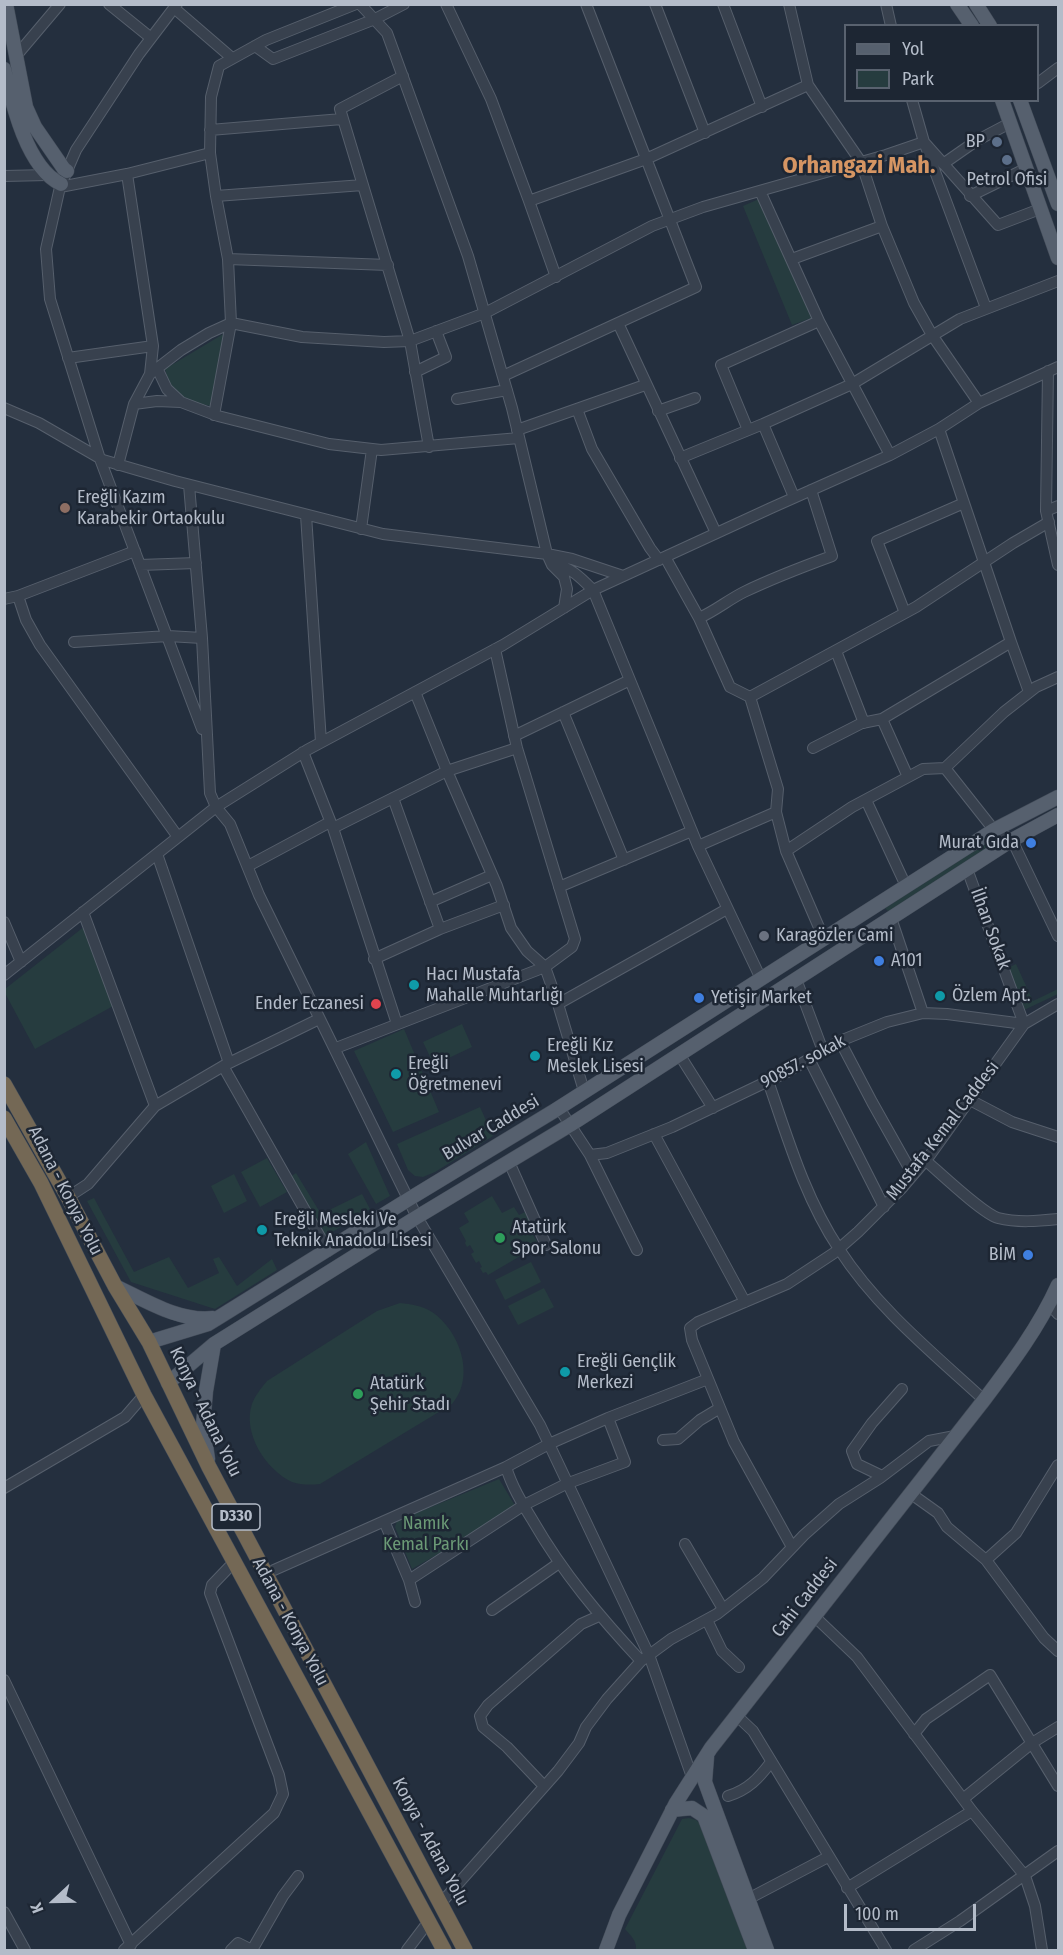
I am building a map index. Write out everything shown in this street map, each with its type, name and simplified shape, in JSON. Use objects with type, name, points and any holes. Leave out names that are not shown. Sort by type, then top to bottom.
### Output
[{"type":"highway","name":"Konya - Adana Yolu","points":[[4,1084],[115,1286],[149,1342],[209,1467],[465,1950]]},
{"type":"highway","name":"Adana - Konya Yolu","points":[[4,1118],[41,1184],[144,1395],[444,1950]]},
{"type":"highway","points":[[124,1356],[149,1342]]},
{"type":"highway","points":[[144,1395],[168,1383]]},
{"type":"main road","points":[[6,4],[26,107],[35,127],[67,171]]},
{"type":"main road","points":[[957,4],[971,24]]},
{"type":"main road","points":[[976,4],[989,24]]},
{"type":"main road","points":[[4,69],[23,133],[36,159],[48,176],[60,186]]},
{"type":"main road","points":[[1003,102],[1059,258]]},
{"type":"main road","points":[[1021,102],[1058,202]]},
{"type":"main road","name":"Bulvar Caddesi","points":[[149,1342],[208,1324],[559,1108],[994,830],[1059,797]]},
{"type":"main road","points":[[168,1383],[214,1344],[417,1216],[570,1125],[1012,840],[1059,815]]},
{"type":"main road","name":"Cahi Caddesi","points":[[606,1950],[619,1915],[672,1810],[707,1753],[1054,1309],[1059,1285]]},
{"type":"main road","points":[[115,1286],[177,1314],[201,1319],[221,1316]]},
{"type":"main road","points":[[209,1467],[203,1425],[214,1344]]},
{"type":"main road","points":[[707,1753],[705,1782],[767,1950]]},
{"type":"main road","points":[[672,1810],[693,1808],[704,1816],[756,1950]]},
{"type":"street","points":[[16,56],[60,4]]},
{"type":"street","points":[[109,4],[151,38]]},
{"type":"street","points":[[214,415],[231,323],[228,259],[210,153],[211,97],[219,66],[255,46],[358,4],[387,33],[468,256],[507,390],[547,554],[552,565],[564,577],[567,589],[564,608]]},
{"type":"street","points":[[255,46],[273,59],[375,19],[404,4]]},
{"type":"street","points":[[446,4],[491,99],[556,277]]},
{"type":"street","points":[[503,376],[696,287],[586,4]]},
{"type":"street","points":[[655,4],[705,133]]},
{"type":"street","points":[[723,4],[762,107]]},
{"type":"street","points":[[789,4],[808,85],[861,162],[882,225],[914,303],[932,335],[979,403]]},
{"type":"street","points":[[886,4],[891,24]]},
{"type":"street","points":[[206,741],[100,459],[50,299],[46,249],[60,186],[76,150],[175,6],[232,58]]},
{"type":"street","points":[[1039,82],[1059,68]]},
{"type":"street","points":[[403,76],[340,109],[410,341],[429,447]]},
{"type":"street","points":[[529,201],[646,159],[808,85]]},
{"type":"street","points":[[913,102],[924,142],[986,308]]},
{"type":"street","points":[[210,130],[342,119]]},
{"type":"street","points":[[943,164],[976,141],[1010,123]]},
{"type":"street","points":[[118,465],[134,404],[153,371],[209,333],[231,323],[302,337],[384,342],[410,341],[485,313],[652,226],[703,207],[924,142]]},
{"type":"street","points":[[924,142],[998,225],[1040,209]]},
{"type":"street","points":[[60,186],[127,174],[210,153]]},
{"type":"street","points":[[970,195],[1025,169]]},
{"type":"street","points":[[127,174],[153,346],[153,371],[181,402]]},
{"type":"street","points":[[4,176],[48,176]]},
{"type":"street","points":[[216,196],[363,185]]},
{"type":"street","points":[[760,191],[819,321],[890,455]]},
{"type":"street","points":[[792,259],[882,225]]},
{"type":"street","points":[[228,259],[388,265]]},
{"type":"street","points":[[680,458],[852,384],[960,319],[1059,281]]},
{"type":"street","points":[[748,430],[721,365],[819,321]]},
{"type":"street","points":[[618,323],[716,533]]},
{"type":"street","points":[[415,372],[446,357],[436,331]]},
{"type":"street","points":[[68,358],[153,346]]},
{"type":"street","points":[[4,975],[216,807],[303,752],[495,649],[593,590],[890,455],[939,429],[979,403],[1053,369],[1046,511],[1059,565]]},
{"type":"street","points":[[134,404],[157,401],[181,402],[214,415],[329,444],[381,450],[429,447],[518,434],[577,409],[645,385]]},
{"type":"street","points":[[457,399],[507,390]]},
{"type":"street","points":[[658,411],[695,398]]},
{"type":"street","points":[[4,408],[39,423],[100,459],[189,485],[383,534],[547,554],[572,559],[623,576]]},
{"type":"street","points":[[577,409],[592,448],[650,548],[662,558],[699,618],[730,687],[750,697],[778,789],[776,812],[786,851],[824,939]]},
{"type":"street","points":[[763,424],[794,497]]},
{"type":"street","points":[[939,429],[1029,692]]},
{"type":"street","points":[[361,529],[372,449]]},
{"type":"street","points":[[189,485],[202,638],[210,793],[216,807],[230,824],[319,1019],[336,1048],[417,1216],[540,1425],[645,1658],[692,1777]]},
{"type":"street","points":[[699,618],[773,578],[832,556],[811,490]]},
{"type":"street","points":[[905,613],[877,541],[963,503]]},
{"type":"street","points":[[1046,511],[1059,506]]},
{"type":"street","points":[[306,515],[321,742]]},
{"type":"street","points":[[750,697],[905,613],[1049,522]]},
{"type":"street","points":[[4,599],[18,596],[135,551]]},
{"type":"street","points":[[140,565],[196,563]]},
{"type":"street","points":[[552,565],[559,565],[577,575],[593,590],[698,846],[761,979]]},
{"type":"street","points":[[18,596],[40,645],[178,837]]},
{"type":"street","points":[[74,642],[168,636],[202,638]]},
{"type":"street","points":[[813,748],[864,723],[882,719],[1011,642]]},
{"type":"street","points":[[336,1048],[545,967],[572,947],[575,939],[517,748],[495,649]]},
{"type":"street","points":[[836,651],[864,723]]},
{"type":"street","points":[[786,851],[866,800],[923,769],[945,768],[1004,712],[1029,692],[1059,677]]},
{"type":"street","points":[[514,735],[630,680]]},
{"type":"street","points":[[415,692],[512,928],[527,951],[545,967],[584,1091]]},
{"type":"street","points":[[563,712],[624,860]]},
{"type":"street","points":[[882,719],[908,777]]},
{"type":"street","points":[[248,866],[447,771],[517,748]]},
{"type":"street","points":[[303,752],[331,825],[397,1024]]},
{"type":"street","points":[[945,768],[994,830],[1012,840],[1059,936]]},
{"type":"street","points":[[393,798],[440,929]]},
{"type":"street","points":[[866,800],[906,886]]},
{"type":"street","points":[[698,846],[776,812]]},
{"type":"street","points":[[559,887],[692,831]]},
{"type":"street","points":[[157,854],[226,1064],[328,1251]]},
{"type":"street","name":"İlhan Sokak","points":[[968,869],[1024,1024]]},
{"type":"street","points":[[430,902],[492,875]]},
{"type":"street","points":[[374,959],[440,929],[504,905]]},
{"type":"street","points":[[558,1004],[727,909]]},
{"type":"street","points":[[83,912],[155,1106]]},
{"type":"street","points":[[891,918],[923,1013]]},
{"type":"street","points":[[4,922],[21,962]]},
{"type":"street","points":[[796,979],[824,1050]]},
{"type":"street","name":"Mustafa Kemal Caddesi","points":[[708,1379],[692,1340],[690,1328],[698,1322],[787,1284],[838,1249],[884,1207],[913,1175],[1024,1024],[1059,1004]]},
{"type":"street","name":"90857. sokak","points":[[590,1155],[607,1153],[713,1108],[768,1082],[840,1041],[887,1022],[923,1013],[1024,1024]]},
{"type":"street","points":[[68,1197],[88,1184],[155,1106],[226,1064],[319,1019]]},
{"type":"street","points":[[840,1041],[913,1175]]},
{"type":"street","points":[[679,1054],[713,1108]]},
{"type":"street","points":[[809,1059],[884,1207]]},
{"type":"street","points":[[768,1082],[804,1185],[838,1249],[875,1298],[984,1400]]},
{"type":"street","points":[[970,1100],[1012,1122],[1059,1137]]},
{"type":"street","points":[[559,1108],[590,1155],[637,1250]]},
{"type":"street","points":[[654,1134],[745,1302]]},
{"type":"street","points":[[925,1160],[996,1218],[1029,1222],[1059,1220]]},
{"type":"street","points":[[509,1162],[546,1245]]},
{"type":"street","points":[[273,1570],[506,1467],[549,1444],[608,1418],[708,1379],[734,1442],[792,1547]]},
{"type":"street","points":[[882,1476],[857,1464],[852,1451],[902,1389]]},
{"type":"street","points":[[4,1488],[125,1417],[144,1395]]},
{"type":"street","points":[[663,1440],[678,1439],[700,1420],[720,1408]]},
{"type":"street","points":[[409,1580],[524,1505],[566,1484],[625,1462],[608,1418]]},
{"type":"street","points":[[441,1903],[558,1771],[607,1699],[645,1658],[671,1639],[707,1620],[763,1578],[792,1547],[839,1504],[929,1442],[956,1436]]},
{"type":"street","points":[[986,1560],[1016,1533],[1059,1465]]},
{"type":"street","points":[[506,1467],[513,1488],[559,1563],[599,1616],[645,1658]]},
{"type":"street","points":[[910,1493],[938,1513],[947,1527],[986,1560],[1044,1638],[1059,1652]]},
{"type":"street","points":[[384,1521],[409,1580],[415,1602]]},
{"type":"street","points":[[685,1544],[723,1609]]},
{"type":"street","points":[[4,1680],[127,1948],[274,1813],[283,1794],[279,1775],[210,1593],[212,1585],[235,1561]]},
{"type":"street","points":[[492,1610],[559,1563]]},
{"type":"street","points":[[544,1786],[507,1747],[483,1727],[480,1716],[488,1705],[581,1624],[599,1616]]},
{"type":"street","points":[[814,1616],[857,1657],[972,1811],[1025,1876],[1035,1906],[1042,1950]]},
{"type":"street","points":[[707,1620],[722,1652],[739,1667]]},
{"type":"street","points":[[914,1734],[926,1719],[990,1675],[1059,1786]]},
{"type":"street","points":[[736,1715],[753,1731],[885,1950]]},
{"type":"street","points":[[963,1799],[1032,1743],[1059,1727]]},
{"type":"street","points":[[728,1796],[740,1793],[758,1779],[771,1762]]},
{"type":"street","points":[[847,1888],[972,1811]]},
{"type":"street","points":[[914,1950],[1059,1851]]},
{"type":"street","points":[[748,1899],[828,1857]]},
{"type":"street","points":[[231,1950],[237,1943],[252,1950],[298,1876]]},
{"type":"street","points":[[4,1912],[25,1950]]},
{"type":"street","points":[[407,1950],[429,1921]]},
{"type":"green space","points":[[759,199],[814,317],[792,325],[743,206]]},
{"type":"green space","points":[[225,333],[211,406],[181,396],[171,385],[165,369]]},
{"type":"green space","points":[[995,837],[997,841],[889,912],[885,908]]},
{"type":"green space","points":[[85,926],[115,1005],[35,1049],[5,989]]},
{"type":"green space","points":[[1016,964],[1033,1001],[1058,989],[1058,994],[1024,1010],[1008,968]]},
{"type":"green space","points":[[462,1024],[472,1047],[434,1065],[423,1042]]},
{"type":"green space","points":[[404,1029],[439,1112],[393,1132],[354,1051]]},
{"type":"green space","points":[[480,1107],[493,1136],[423,1177],[415,1176],[408,1170],[397,1144]]},
{"type":"green space","points":[[366,1142],[390,1196],[376,1204],[348,1154]]},
{"type":"green space","points":[[267,1158],[287,1192],[260,1207],[241,1172]]},
{"type":"green space","points":[[296,1173],[321,1214],[362,1194],[370,1209],[326,1236],[290,1177]]},
{"type":"green space","points":[[234,1174],[247,1201],[224,1213],[211,1186]]},
{"type":"green space","name":"Atatürk Spor Salonu","points":[[492,1196],[502,1213],[514,1207],[519,1215],[525,1212],[537,1232],[533,1235],[539,1245],[488,1275],[486,1272],[483,1273],[479,1261],[476,1263],[471,1254],[474,1252],[470,1245],[467,1247],[459,1228],[469,1222],[464,1213]]},
{"type":"green space","points":[[94,1198],[134,1272],[169,1257],[188,1288],[219,1273],[213,1259],[219,1257],[237,1286],[272,1259],[277,1270],[215,1309],[131,1282],[87,1201]]},
{"type":"green space","points":[[531,1262],[541,1282],[505,1300],[495,1280]]},
{"type":"green space","points":[[544,1288],[554,1307],[518,1325],[508,1306]]},
{"type":"green space","name":"Atatürk Şehir Stadı","points":[[400,1303],[425,1308],[432,1312],[442,1320],[457,1342],[464,1368],[463,1381],[452,1404],[320,1484],[299,1484],[282,1476],[265,1460],[253,1438],[250,1415],[258,1392],[267,1381],[377,1311]]},
{"type":"green space","name":"Namık Kemal Parkı","points":[[499,1479],[517,1509],[412,1569],[395,1527],[397,1521]]},
{"type":"green space","points":[[689,1818],[702,1825],[749,1950],[636,1950],[635,1941],[625,1929],[682,1819]]},
{"type":"place","name":"BP","points":[[997,142]]},
{"type":"place","name":"Petrol Ofisi","points":[[1007,160]]},
{"type":"place","name":"Ereğli Kazım Karabekir Ortaokulu","points":[[65,508]]},
{"type":"place","name":"Murat Gıda","points":[[1031,843]]},
{"type":"place","name":"Karagözler Cami","points":[[764,936]]},
{"type":"place","name":"A101","points":[[879,961]]},
{"type":"place","name":"Hacı Mustafa Mahalle Muhtarlığı","points":[[414,985]]},
{"type":"place","name":"Özlem Apt.","points":[[940,996]]},
{"type":"place","name":"Yetişir Market","points":[[699,998]]},
{"type":"place","name":"Ender Eczanesi","points":[[376,1004]]},
{"type":"place","name":"Ereğli Kız Meslek Lisesi","points":[[535,1056]]},
{"type":"place","name":"Ereğli Öğretmenevi","points":[[396,1074]]},
{"type":"place","name":"Ereğli Mesleki Ve Teknik Anadolu Lisesi","points":[[262,1230]]},
{"type":"place","name":"Atatürk Spor Salonu","points":[[500,1238]]},
{"type":"place","name":"BİM","points":[[1028,1255]]},
{"type":"place","name":"Ereğli Gençlik Merkezi","points":[[565,1372]]},
{"type":"place","name":"Atatürk Şehir Stadı","points":[[358,1394]]},
{"type":"district","name":"Orhangazi Mah.","points":[[859,166]]}]
